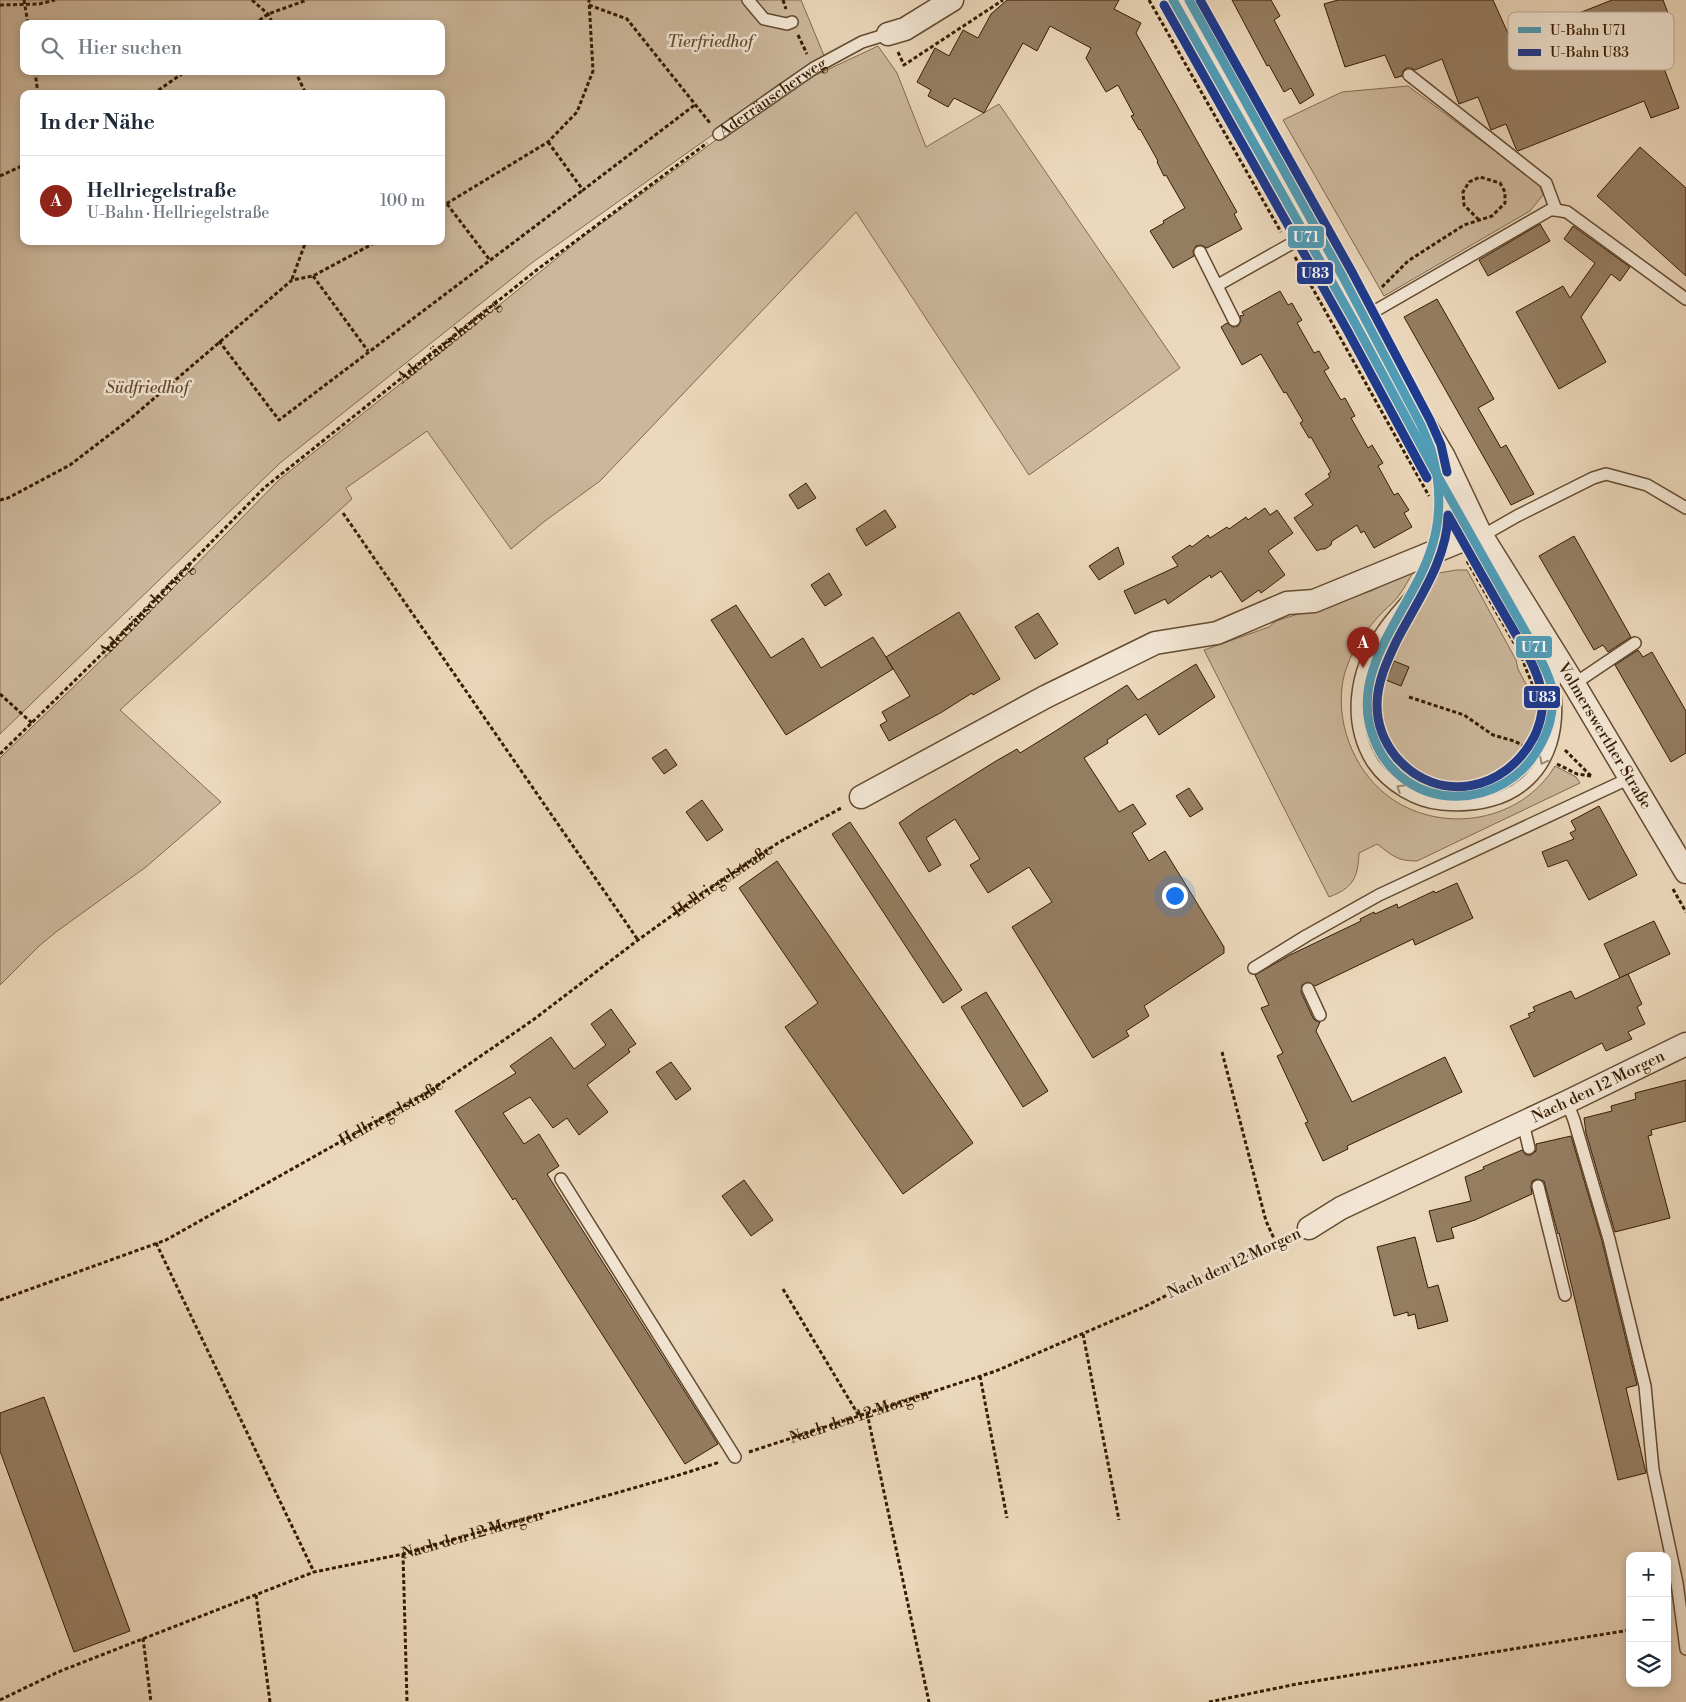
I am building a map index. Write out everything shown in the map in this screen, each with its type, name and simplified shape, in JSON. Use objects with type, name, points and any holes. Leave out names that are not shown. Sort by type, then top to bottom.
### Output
[{"type":"street","name":"Aderräuscherweg","points":[[888,34],[905,29],[952,0]]},
{"type":"street","name":"Volmerswerther Straße","points":[[1182,0],[1361,320],[1444,457],[1481,535],[1574,684],[1686,872]]},
{"type":"street","points":[[861,797],[1047,696],[1156,643],[1218,633],[1287,603],[1314,601],[1481,535]]},
{"type":"street","name":"Nach den 12 Morgen","points":[[1309,1228],[1341,1208],[1568,1102],[1686,1044]]},
{"type":"lane","points":[[748,0],[764,19],[788,24],[792,22]]},
{"type":"lane","name":"Aderräuscherweg","points":[[719,134],[814,68],[862,42],[888,34]]},
{"type":"lane","points":[[1409,75],[1546,183],[1556,210]]},
{"type":"lane","points":[[1361,320],[1550,210],[1567,212],[1686,299]]},
{"type":"lane","points":[[1218,285],[1312,232]]},
{"type":"lane","points":[[1200,252],[1234,320]]},
{"type":"lane","points":[[1444,457],[1445,476],[1441,532],[1434,553],[1421,584],[1382,632],[1369,655],[1358,689],[1357,705],[1360,737],[1376,768],[1401,790],[1436,804],[1458,806],[1480,804],[1500,799],[1522,786],[1539,769],[1551,744],[1557,714],[1553,667],[1530,613]]},
{"type":"lane","points":[[1481,535],[1593,478],[1606,474],[1647,485],[1686,508]]},
{"type":"lane","points":[[1574,684],[1635,644]]},
{"type":"lane","points":[[1254,968],[1289,951],[1379,894],[1630,778]]},
{"type":"lane","points":[[1308,989],[1320,1015]]},
{"type":"lane","points":[[1568,1102],[1609,1239],[1645,1386],[1653,1470],[1677,1584],[1684,1622],[1686,1649]]},
{"type":"lane","points":[[1523,1123],[1529,1148]]},
{"type":"lane","points":[[561,1179],[735,1457]]},
{"type":"lane","points":[[1538,1186],[1564,1295]]},
{"type":"path","points":[[0,5],[24,2],[39,4],[55,0]]},
{"type":"path","points":[[252,0],[268,14],[271,20]]},
{"type":"path","points":[[260,20],[268,14],[307,0]]},
{"type":"path","points":[[489,259],[447,204],[548,142],[577,112],[593,71],[588,0]]},
{"type":"path","points":[[888,34],[904,65],[1003,0]]},
{"type":"path","points":[[24,2],[27,20]]},
{"type":"path","points":[[589,5],[627,19],[719,134]]},
{"type":"path","points":[[36,75],[37,90]]},
{"type":"path","points":[[159,90],[180,75]]},
{"type":"path","points":[[297,75],[304,90]]},
{"type":"path","points":[[219,341],[279,420],[696,104]]},
{"type":"path","name":"Aderräuscherweg","points":[[0,754],[33,724],[264,488],[538,269],[719,134]]},
{"type":"path","points":[[548,142],[583,190]]},
{"type":"path","points":[[0,176],[20,168]]},
{"type":"path","points":[[1380,289],[1408,261],[1464,225],[1492,216],[1505,203],[1506,192],[1500,183],[1480,176],[1469,182],[1462,192],[1464,205],[1479,220]]},
{"type":"path","points":[[292,280],[305,245]]},
{"type":"path","points":[[0,500],[8,498],[70,465],[130,419],[292,280],[313,276],[371,245]]},
{"type":"path","points":[[313,276],[368,351]]},
{"type":"path","points":[[343,513],[638,940]]},
{"type":"path","points":[[1466,558],[1521,655],[1541,703]]},
{"type":"path","points":[[0,694],[33,724]]},
{"type":"path","points":[[1409,698],[1464,715],[1493,735],[1514,741],[1577,774],[1591,776],[1564,748]]},
{"type":"path","name":"Hellriegelstraße","points":[[0,1300],[166,1240],[427,1093],[533,1020],[638,940],[778,843],[861,797]]},
{"type":"path","points":[[1222,1052],[1266,1221],[1276,1243]]},
{"type":"path","name":"Nach den 12 Morgen","points":[[0,1700],[58,1672],[314,1572],[403,1554],[679,1475],[980,1376],[1142,1308],[1202,1277],[1309,1228]]},
{"type":"path","points":[[156,1243],[314,1572]]},
{"type":"path","points":[[783,1289],[859,1416]]},
{"type":"path","points":[[1083,1334],[1119,1520]]},
{"type":"path","points":[[980,1376],[1007,1518]]},
{"type":"path","points":[[868,1413],[929,1702]]},
{"type":"path","points":[[403,1554],[407,1702]]},
{"type":"path","points":[[256,1595],[270,1702]]},
{"type":"path","points":[[1209,1702],[1297,1684],[1626,1631]]},
{"type":"path","points":[[143,1638],[151,1702]]},
{"type":"green space","name":"Südfriedhof","points":[[0,0],[801,0],[825,58],[810,66],[533,262],[280,463],[0,734]]},
{"type":"green space","points":[[878,46],[897,73],[926,147],[999,104],[1180,368],[1029,475],[856,212],[600,481],[545,521],[511,549],[427,431],[346,488],[352,499],[120,710],[221,802],[146,867],[39,946],[0,985],[0,758],[119,643],[280,479],[583,237],[720,137],[814,76]]},
{"type":"green space","points":[[1408,86],[1539,184],[1543,195],[1530,211],[1384,296],[1283,120],[1342,92]]},
{"type":"green space","points":[[1415,569],[1397,598],[1378,617],[1360,641],[1350,658],[1344,677],[1341,703],[1346,735],[1359,764],[1369,777],[1392,799],[1413,810],[1435,817],[1458,819],[1481,817],[1503,810],[1523,799],[1541,785],[1555,766],[1576,777],[1580,783],[1417,861],[1396,857],[1377,844],[1359,853],[1355,876],[1349,886],[1329,897],[1204,650],[1269,627],[1276,621],[1371,591]]},
{"type":"green space","points":[[1467,570],[1516,660],[1518,669],[1543,717],[1542,728],[1531,747],[1520,753],[1502,771],[1484,779],[1471,782],[1453,782],[1437,779],[1421,773],[1407,763],[1393,748],[1388,739],[1380,719],[1379,708],[1381,688],[1387,670],[1433,578],[1439,573]]},
{"type":"building","points":[[1007,0],[1119,0],[1114,9],[1141,23],[1136,33],[1237,212],[1234,214],[1242,229],[1207,248],[1201,245],[1196,246],[1193,251],[1194,256],[1173,268],[1150,231],[1185,208],[1166,175],[1164,176],[1158,161],[1131,116],[1134,115],[1118,85],[1106,92],[1086,58],[1091,48],[1050,26],[1037,51],[1023,43],[984,113],[954,98],[948,107],[928,96],[931,90],[917,82],[935,48],[949,56],[963,30],[978,38],[991,14]]},
{"type":"building","points":[[1232,0],[1271,0],[1280,16],[1274,20],[1314,95],[1300,104],[1291,88],[1284,92],[1269,65],[1267,66]]},
{"type":"building","points":[[1338,0],[1493,0],[1508,33],[1508,70],[1665,70],[1679,108],[1651,118],[1644,101],[1518,151],[1506,124],[1491,130],[1478,97],[1459,104],[1442,59],[1415,70],[1406,68],[1402,76],[1395,78],[1385,55],[1345,67],[1324,4]]},
{"type":"building","points":[[1612,0],[1663,0],[1668,12],[1582,12]]},
{"type":"building","points":[[1640,147],[1686,188],[1686,276],[1597,196]]},
{"type":"building","points":[[1540,224],[1550,241],[1488,276],[1479,260]]},
{"type":"building","points":[[1573,226],[1630,267],[1620,281],[1611,274],[1581,317],[1606,362],[1559,389],[1516,312],[1563,286],[1570,298],[1595,263],[1564,239]]},
{"type":"building","points":[[1280,291],[1288,305],[1292,303],[1302,320],[1297,323],[1314,353],[1319,351],[1329,368],[1324,371],[1341,400],[1345,398],[1355,416],[1351,418],[1368,448],[1372,445],[1383,463],[1378,466],[1394,495],[1398,493],[1409,510],[1404,513],[1412,527],[1374,548],[1364,531],[1361,533],[1357,525],[1332,541],[1331,545],[1325,549],[1317,551],[1294,518],[1313,505],[1305,494],[1330,477],[1328,474],[1331,472],[1311,437],[1309,438],[1300,423],[1303,421],[1286,392],[1284,393],[1261,354],[1242,365],[1221,327],[1227,323],[1233,327],[1238,326],[1241,321],[1240,316],[1244,315],[1242,312]]},
{"type":"building","points":[[1437,299],[1494,399],[1478,408],[1501,448],[1506,445],[1534,494],[1511,505],[1404,317]]},
{"type":"building","points":[[806,483],[816,498],[798,509],[789,495]]},
{"type":"building","points":[[1265,508],[1270,515],[1277,510],[1293,533],[1268,551],[1285,575],[1261,593],[1259,590],[1242,602],[1221,571],[1211,578],[1210,575],[1168,604],[1165,599],[1135,614],[1124,591],[1178,566],[1172,557],[1190,545],[1192,547],[1208,535],[1210,538],[1227,527],[1229,529],[1246,517],[1248,520]]},
{"type":"building","points":[[885,510],[896,527],[866,546],[856,529]]},
{"type":"building","points":[[1574,536],[1631,637],[1608,652],[1603,645],[1594,650],[1539,556]]},
{"type":"building","points":[[1118,547],[1124,564],[1099,580],[1089,566]]},
{"type":"building","points":[[829,573],[842,595],[825,606],[811,585]]},
{"type":"building","points":[[736,605],[771,658],[803,638],[821,668],[873,637],[893,669],[786,735],[711,620]]},
{"type":"building","points":[[959,612],[1000,679],[889,741],[880,725],[887,721],[882,712],[910,696],[886,657]]},
{"type":"building","points":[[1038,613],[1058,644],[1035,659],[1015,627]]},
{"type":"building","points":[[1638,650],[1643,657],[1652,652],[1686,711],[1686,753],[1671,762],[1615,665]]},
{"type":"building","points":[[1394,661],[1409,667],[1401,686],[1386,680]]},
{"type":"building","points":[[1196,664],[1215,697],[1159,735],[1146,714],[1107,740],[1108,743],[1084,758],[1119,812],[1133,804],[1146,824],[1132,833],[1149,861],[1165,851],[1224,947],[1224,953],[1144,1006],[1149,1016],[1126,1031],[1129,1036],[1093,1058],[1012,927],[1052,902],[1029,867],[988,893],[970,865],[980,859],[955,819],[926,838],[941,865],[929,872],[899,823],[996,761],[1017,749],[1020,753],[1127,685],[1138,700]]},
{"type":"building","points":[[666,749],[677,765],[664,774],[652,758]]},
{"type":"building","points":[[1189,788],[1203,809],[1190,817],[1176,796]]},
{"type":"building","points":[[702,800],[723,830],[707,841],[686,812]]},
{"type":"building","points":[[1599,806],[1637,875],[1589,900],[1567,860],[1548,867],[1542,852],[1574,839],[1570,833],[1576,830],[1571,821]]},
{"type":"building","points":[[850,822],[962,990],[943,1003],[832,834]]},
{"type":"building","points":[[777,861],[973,1143],[903,1194],[785,1027],[818,1003],[739,888]]},
{"type":"building","points":[[1457,883],[1473,918],[1415,945],[1413,939],[1315,986],[1308,982],[1302,985],[1301,992],[1313,1018],[1320,1022],[1316,1031],[1352,1102],[1445,1057],[1462,1092],[1347,1146],[1348,1149],[1323,1161],[1305,1123],[1308,1122],[1277,1056],[1283,1053],[1261,1008],[1269,1005],[1255,975],[1290,955],[1361,921],[1360,919],[1374,912],[1375,914],[1397,904],[1398,908],[1434,891],[1435,893]]},
{"type":"building","points":[[1654,921],[1670,954],[1620,978],[1604,944]]},
{"type":"building","points":[[1628,974],[1642,1004],[1637,1007],[1645,1024],[1628,1032],[1632,1039],[1606,1051],[1602,1043],[1534,1077],[1510,1026],[1530,1017],[1528,1014],[1535,1011],[1533,1007],[1571,991],[1575,999]]},
{"type":"building","points":[[986,992],[1048,1091],[1023,1107],[961,1007]]},
{"type":"building","points":[[611,1009],[636,1044],[628,1049],[630,1052],[587,1085],[608,1112],[579,1135],[567,1118],[553,1128],[530,1097],[503,1113],[524,1144],[539,1134],[559,1166],[547,1174],[718,1444],[685,1464],[515,1198],[513,1200],[455,1111],[516,1073],[510,1066],[551,1037],[574,1069],[606,1045],[591,1024]]},
{"type":"building","points":[[671,1062],[691,1089],[676,1100],[656,1072]]},
{"type":"building","points":[[1686,1080],[1686,1121],[1651,1130],[1652,1135],[1648,1136],[1670,1218],[1615,1232],[1586,1133],[1584,1118],[1612,1111],[1611,1106],[1636,1099],[1635,1093]]},
{"type":"building","points":[[1571,1136],[1602,1241],[1637,1385],[1626,1388],[1646,1473],[1618,1480],[1559,1233],[1544,1181],[1537,1179],[1532,1181],[1532,1194],[1475,1220],[1451,1228],[1454,1238],[1437,1242],[1429,1211],[1471,1201],[1465,1177],[1484,1169],[1483,1167],[1522,1150],[1526,1155],[1531,1155],[1536,1151],[1536,1144]]},
{"type":"building","points":[[744,1180],[773,1220],[751,1236],[722,1196]]},
{"type":"building","points":[[1415,1237],[1428,1288],[1438,1285],[1448,1321],[1418,1329],[1415,1314],[1408,1316],[1408,1312],[1394,1316],[1377,1247]]},
{"type":"building","points":[[44,1397],[130,1631],[74,1652],[0,1451],[0,1413]]},
{"type":"metro line","name":"U71","points":[[1173,0],[1355,323],[1437,475]]},
{"type":"metro line","name":"U71","points":[[1189,0],[1343,277],[1421,425],[1431,449],[1437,475]]},
{"type":"metro line","name":"U83","points":[[1200,0],[1352,272],[1430,420],[1441,445],[1447,472]]},
{"type":"metro line","name":"U83","points":[[1164,5],[1346,328],[1427,478]]},
{"type":"metro line","name":"U71","points":[[1437,475],[1538,654],[1552,689],[1552,711],[1547,731],[1541,744],[1525,767],[1504,783],[1480,793],[1455,796],[1431,792],[1408,782],[1388,764],[1374,739],[1368,713],[1369,687],[1375,663],[1386,638],[1413,591],[1433,543],[1439,509],[1437,475]]},
{"type":"metro line","name":"U83","points":[[1448,515],[1528,655],[1539,680],[1542,695],[1542,713],[1539,726],[1522,755],[1507,770],[1489,780],[1470,786],[1451,786],[1431,782],[1413,772],[1396,757],[1388,745],[1382,732],[1377,712],[1377,696],[1383,672],[1397,640],[1437,564],[1446,532],[1448,515]]},
{"type":"place","name":"Hellriegelstraße","points":[[1363,668]]},
{"type":"park label","name":"Tierfriedhof","points":[[710,42]]}]
